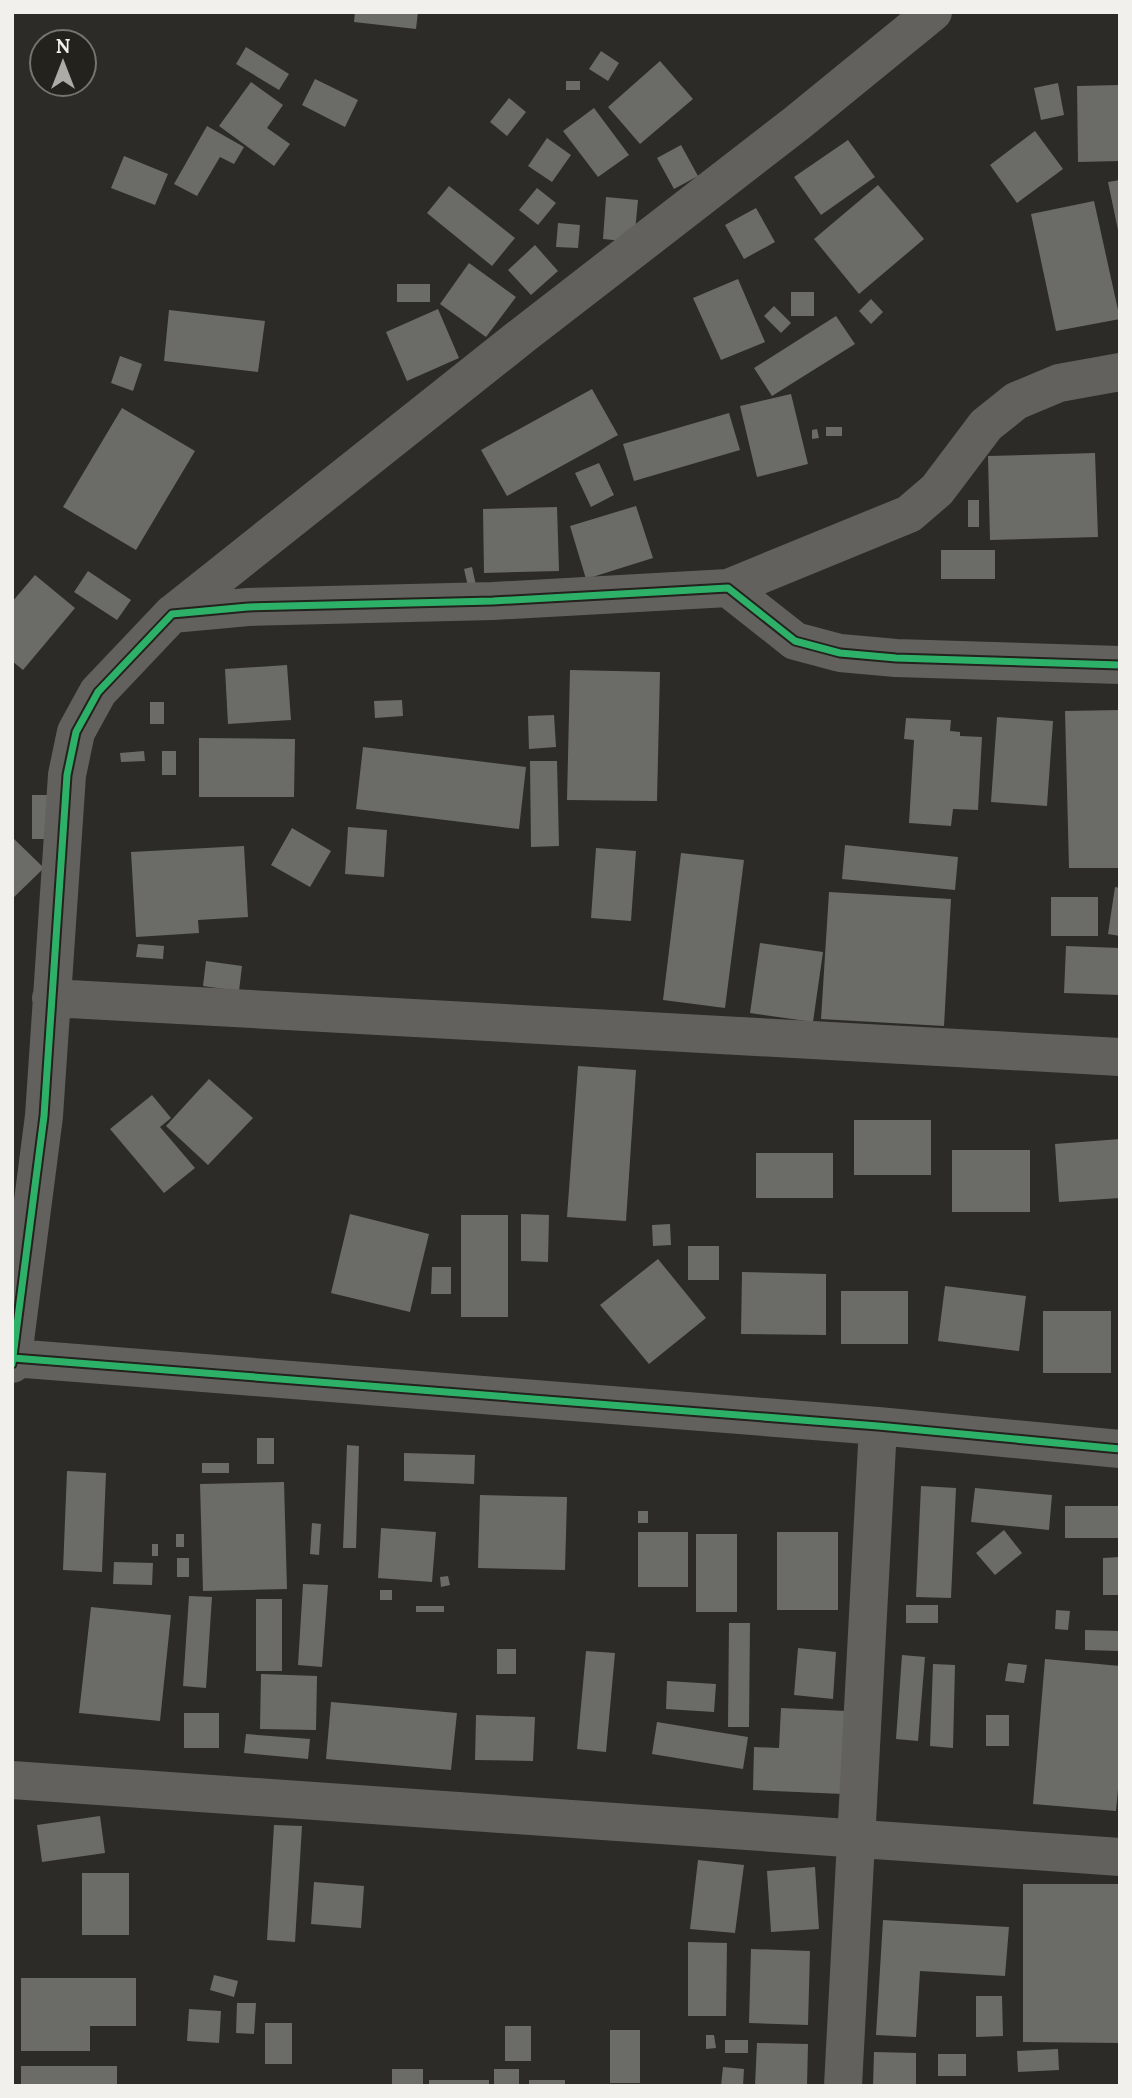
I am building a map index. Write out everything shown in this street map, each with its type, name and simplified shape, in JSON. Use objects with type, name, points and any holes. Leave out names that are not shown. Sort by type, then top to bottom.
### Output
[{"type":"street","points":[[12,1364],[44,1116],[67,775],[76,732],[98,692],[172,614],[523,335],[797,123],[933,12]]},
{"type":"street","points":[[172,614],[248,607],[493,601],[728,588],[909,514],[937,491],[986,425],[1016,401],[1059,383],[1120,372]]},
{"type":"street","points":[[728,588],[795,641],[840,653],[896,658],[1120,665]]},
{"type":"street","points":[[51,998],[1120,1057]]},
{"type":"street","points":[[13,1358],[878,1426],[1120,1449]]},
{"type":"street","points":[[843,2086],[878,1426]]},
{"type":"street","points":[[12,1780],[1120,1857]]},
{"type":"building","points":[[355,12],[418,12],[416,29],[354,22]]},
{"type":"building","points":[[246,47],[289,74],[279,90],[236,64]]},
{"type":"building","points":[[601,51],[619,63],[608,81],[589,69]]},
{"type":"building","points":[[660,61],[693,99],[640,144],[608,107]]},
{"type":"building","points":[[315,79],[358,100],[345,127],[302,105]]},
{"type":"building","points":[[566,81],[580,81],[580,90],[566,90]]},
{"type":"building","points":[[251,82],[283,105],[267,128],[290,144],[274,166],[219,126]]},
{"type":"building","points":[[1058,83],[1064,115],[1041,120],[1034,88]]},
{"type":"building","points":[[1120,85],[1120,161],[1078,162],[1077,86]]},
{"type":"building","points":[[509,98],[526,112],[507,136],[490,122]]},
{"type":"building","points":[[594,108],[629,155],[598,177],[563,131]]},
{"type":"building","points":[[207,126],[244,147],[234,164],[220,157],[197,196],[174,184]]},
{"type":"building","points":[[1035,131],[1063,169],[1017,203],[990,165]]},
{"type":"building","points":[[547,138],[571,155],[552,182],[528,166]]},
{"type":"building","points":[[848,140],[875,177],[821,215],[794,177]]},
{"type":"building","points":[[681,145],[698,176],[674,189],[657,158]]},
{"type":"building","points":[[124,156],[168,174],[155,205],[111,188]]},
{"type":"building","points":[[1120,180],[1120,235],[1119,235],[1108,182]]},
{"type":"building","points":[[878,185],[924,239],[859,294],[814,239]]},
{"type":"building","points":[[449,186],[515,238],[492,266],[427,213]]},
{"type":"building","points":[[537,188],[556,203],[538,225],[519,210]]},
{"type":"building","points":[[606,197],[638,200],[634,242],[603,239]]},
{"type":"building","points":[[1094,201],[1120,319],[1056,331],[1031,214]]},
{"type":"building","points":[[756,208],[775,242],[744,259],[725,225]]},
{"type":"building","points":[[558,223],[580,225],[578,248],[556,247]]},
{"type":"building","points":[[535,245],[558,271],[531,295],[508,270]]},
{"type":"building","points":[[469,263],[516,297],[486,337],[440,304]]},
{"type":"building","points":[[738,279],[765,342],[721,360],[693,298]]},
{"type":"building","points":[[397,284],[430,284],[430,302],[397,302]]},
{"type":"building","points":[[791,292],[814,292],[814,316],[791,316]]},
{"type":"building","points":[[871,299],[883,312],[871,324],[859,311]]},
{"type":"building","points":[[774,306],[791,323],[781,333],[764,316]]},
{"type":"building","points":[[438,309],[459,358],[407,381],[386,332]]},
{"type":"building","points":[[169,310],[265,321],[258,372],[164,361]]},
{"type":"building","points":[[836,316],[855,344],[772,396],[754,368]]},
{"type":"building","points":[[120,356],[142,364],[133,391],[111,383]]},
{"type":"building","points":[[592,389],[618,435],[507,496],[481,450]]},
{"type":"building","points":[[791,394],[808,464],[757,477],[740,406]]},
{"type":"building","points":[[122,408],[195,451],[136,550],[63,507]]},
{"type":"building","points":[[729,413],[740,450],[634,481],[623,444]]},
{"type":"building","points":[[826,427],[842,427],[842,436],[826,436]]},
{"type":"building","points":[[817,429],[819,438],[812,439],[812,430]]},
{"type":"building","points":[[1095,453],[1098,537],[990,540],[988,456]]},
{"type":"building","points":[[599,463],[614,495],[591,507],[575,473]]},
{"type":"building","points":[[968,500],[979,500],[979,527],[968,527]]},
{"type":"building","points":[[636,506],[653,558],[586,579],[570,526]]},
{"type":"building","points":[[557,507],[559,571],[484,573],[483,509]]},
{"type":"building","points":[[941,550],[995,550],[995,579],[941,579]]},
{"type":"building","points":[[472,567],[477,590],[469,591],[464,569]]},
{"type":"building","points":[[88,571],[131,600],[117,620],[74,592]]},
{"type":"building","points":[[35,575],[75,608],[23,670],[12,661],[12,602]]},
{"type":"building","points":[[287,665],[291,720],[228,724],[225,669]]},
{"type":"building","points":[[570,670],[660,672],[657,801],[567,800]]},
{"type":"building","points":[[402,700],[403,716],[375,718],[374,701]]},
{"type":"building","points":[[150,702],[164,702],[164,724],[150,724]]},
{"type":"building","points":[[1120,710],[1120,868],[1069,868],[1065,711]]},
{"type":"building","points":[[554,715],[556,747],[529,749],[528,716]]},
{"type":"building","points":[[997,717],[1053,721],[1047,806],[991,802]]},
{"type":"building","points":[[906,718],[951,720],[950,731],[960,732],[960,736],[982,737],[978,810],[953,809],[951,826],[909,823],[914,740],[904,739]]},
{"type":"building","points":[[199,738],[295,739],[294,797],[199,797]]},
{"type":"building","points":[[363,747],[526,767],[519,829],[356,809]]},
{"type":"building","points":[[144,751],[145,761],[121,762],[120,753]]},
{"type":"building","points":[[162,751],[176,751],[176,775],[162,775]]},
{"type":"building","points":[[530,761],[557,761],[559,846],[531,847]]},
{"type":"building","points":[[32,795],[51,795],[51,839],[32,839]]},
{"type":"building","points":[[348,827],[387,830],[384,877],[345,874]]},
{"type":"building","points":[[292,828],[331,851],[310,887],[271,865]]},
{"type":"building","points":[[12,837],[44,868],[12,899]]},
{"type":"building","points":[[845,845],[958,857],[955,890],[842,879]]},
{"type":"building","points":[[244,846],[248,917],[198,920],[199,933],[136,937],[131,852]]},
{"type":"building","points":[[596,848],[636,851],[631,921],[591,918]]},
{"type":"building","points":[[681,853],[744,860],[725,1008],[663,1000]]},
{"type":"building","points":[[1115,887],[1120,888],[1120,936],[1108,934]]},
{"type":"building","points":[[829,892],[951,899],[944,1026],[821,1019]]},
{"type":"building","points":[[1051,897],[1098,897],[1098,936],[1051,936]]},
{"type":"building","points":[[760,943],[823,952],[813,1022],[750,1013]]},
{"type":"building","points":[[138,944],[164,946],[163,959],[136,957]]},
{"type":"building","points":[[1066,946],[1120,948],[1120,995],[1064,993]]},
{"type":"building","points":[[206,961],[242,966],[239,991],[203,986]]},
{"type":"building","points":[[578,1066],[636,1070],[626,1221],[567,1217]]},
{"type":"building","points":[[209,1079],[253,1118],[208,1165],[166,1126]]},
{"type":"building","points":[[152,1095],[171,1118],[160,1127],[195,1168],[164,1193],[110,1129]]},
{"type":"building","points":[[854,1120],[931,1120],[931,1175],[854,1175]]},
{"type":"building","points":[[1120,1139],[1120,1198],[1059,1202],[1055,1144]]},
{"type":"building","points":[[952,1150],[1030,1150],[1030,1212],[952,1212]]},
{"type":"building","points":[[756,1153],[833,1153],[833,1198],[756,1198]]},
{"type":"building","points":[[350,1214],[429,1234],[410,1312],[331,1293]]},
{"type":"building","points":[[521,1214],[549,1215],[548,1262],[521,1261]]},
{"type":"building","points":[[461,1215],[508,1215],[508,1317],[461,1317]]},
{"type":"building","points":[[670,1224],[671,1245],[653,1246],[652,1225]]},
{"type":"building","points":[[688,1246],[719,1246],[719,1280],[688,1280]]},
{"type":"building","points":[[658,1259],[706,1318],[649,1364],[600,1305]]},
{"type":"building","points":[[432,1267],[451,1267],[451,1294],[431,1294]]},
{"type":"building","points":[[742,1272],[826,1274],[826,1335],[741,1334]]},
{"type":"building","points":[[945,1286],[1026,1296],[1019,1351],[938,1341]]},
{"type":"building","points":[[841,1291],[908,1291],[908,1344],[841,1344]]},
{"type":"building","points":[[1043,1311],[1111,1311],[1111,1373],[1043,1373]]},
{"type":"building","points":[[257,1438],[274,1438],[274,1464],[257,1464]]},
{"type":"building","points":[[347,1445],[359,1446],[356,1548],[343,1548]]},
{"type":"building","points":[[404,1453],[475,1455],[474,1484],[404,1481]]},
{"type":"building","points":[[202,1463],[229,1463],[229,1473],[202,1473]]},
{"type":"building","points":[[67,1471],[106,1473],[102,1572],[63,1570]]},
{"type":"building","points":[[284,1482],[287,1589],[203,1591],[200,1484]]},
{"type":"building","points":[[921,1486],[956,1488],[951,1598],[916,1597]]},
{"type":"building","points":[[975,1488],[1052,1495],[1049,1530],[971,1522]]},
{"type":"building","points":[[480,1495],[567,1497],[565,1570],[478,1568]]},
{"type":"building","points":[[1065,1506],[1120,1506],[1120,1538],[1065,1538]]},
{"type":"building","points":[[638,1511],[648,1511],[648,1523],[638,1523]]},
{"type":"building","points":[[312,1523],[321,1524],[319,1555],[310,1554]]},
{"type":"building","points":[[381,1528],[436,1532],[432,1582],[378,1578]]},
{"type":"building","points":[[1004,1530],[1022,1553],[995,1575],[976,1553]]},
{"type":"building","points":[[638,1532],[688,1532],[688,1587],[638,1587]]},
{"type":"building","points":[[777,1532],[838,1532],[838,1610],[777,1610]]},
{"type":"building","points":[[176,1534],[184,1534],[184,1547],[176,1547]]},
{"type":"building","points":[[696,1534],[737,1534],[737,1612],[696,1612]]},
{"type":"building","points":[[152,1544],[158,1544],[158,1556],[152,1556]]},
{"type":"building","points":[[1120,1557],[1120,1595],[1103,1595],[1103,1558]]},
{"type":"building","points":[[177,1558],[189,1558],[189,1577],[177,1577]]},
{"type":"building","points":[[114,1562],[153,1563],[152,1585],[113,1584]]},
{"type":"building","points":[[448,1576],[450,1585],[441,1587],[440,1577]]},
{"type":"building","points":[[303,1584],[328,1585],[322,1667],[298,1665]]},
{"type":"building","points":[[380,1590],[392,1590],[392,1600],[380,1600]]},
{"type":"building","points":[[189,1596],[212,1597],[206,1688],[183,1686]]},
{"type":"building","points":[[256,1599],[282,1599],[282,1671],[256,1671]]},
{"type":"building","points":[[906,1605],[938,1605],[938,1623],[906,1623]]},
{"type":"building","points":[[416,1606],[444,1606],[444,1612],[416,1612]]},
{"type":"building","points":[[91,1607],[171,1615],[160,1721],[79,1713]]},
{"type":"building","points":[[1056,1610],[1070,1611],[1068,1630],[1055,1629]]},
{"type":"building","points":[[729,1623],[750,1623],[749,1727],[728,1727]]},
{"type":"building","points":[[1085,1630],[1120,1631],[1120,1651],[1085,1650]]},
{"type":"building","points":[[798,1648],[836,1652],[833,1699],[794,1695]]},
{"type":"building","points":[[497,1649],[516,1649],[516,1674],[497,1674]]},
{"type":"building","points":[[586,1651],[615,1653],[606,1752],[577,1749]]},
{"type":"building","points":[[902,1655],[925,1657],[918,1741],[896,1739]]},
{"type":"building","points":[[1045,1659],[1120,1666],[1120,1768],[1116,1811],[1033,1804]]},
{"type":"building","points":[[1008,1663],[1027,1665],[1024,1683],[1005,1681]]},
{"type":"building","points":[[933,1664],[955,1665],[953,1748],[930,1746]]},
{"type":"building","points":[[261,1674],[317,1676],[316,1730],[260,1729]]},
{"type":"building","points":[[667,1681],[716,1684],[714,1712],[666,1709]]},
{"type":"building","points":[[331,1702],[457,1713],[451,1770],[326,1759]]},
{"type":"building","points":[[781,1708],[847,1711],[843,1794],[753,1790],[754,1747],[779,1748]]},
{"type":"building","points":[[184,1713],[219,1713],[219,1748],[184,1748]]},
{"type":"building","points":[[476,1715],[535,1717],[533,1761],[475,1760]]},
{"type":"building","points":[[986,1715],[1009,1715],[1009,1746],[986,1746]]},
{"type":"building","points":[[657,1722],[748,1737],[743,1769],[652,1754]]},
{"type":"building","points":[[246,1734],[310,1739],[308,1759],[244,1753]]},
{"type":"building","points":[[100,1816],[105,1853],[42,1862],[37,1825]]},
{"type":"building","points":[[274,1825],[302,1826],[295,1942],[267,1940]]},
{"type":"building","points":[[698,1860],[744,1865],[735,1933],[690,1929]]},
{"type":"building","points":[[815,1867],[819,1929],[771,1932],[767,1871]]},
{"type":"building","points":[[82,1873],[129,1873],[129,1935],[82,1935]]},
{"type":"building","points":[[314,1882],[364,1886],[361,1928],[311,1924]]},
{"type":"building","points":[[1023,1884],[1120,1884],[1120,2043],[1023,2042]]},
{"type":"building","points":[[883,1920],[1009,1927],[1005,1976],[920,1971],[916,2037],[876,2035]]},
{"type":"building","points":[[688,1942],[727,1943],[726,2016],[688,2016]]},
{"type":"building","points":[[751,1949],[810,1951],[808,2025],[749,2023]]},
{"type":"building","points":[[214,1975],[238,1981],[234,1997],[210,1990]]},
{"type":"building","points":[[21,1978],[136,1978],[136,2026],[90,2026],[90,2051],[21,2051]]},
{"type":"building","points":[[976,1996],[1002,1996],[1003,2036],[976,2037]]},
{"type":"building","points":[[237,2003],[256,2003],[254,2034],[236,2033]]},
{"type":"building","points":[[189,2009],[221,2011],[219,2043],[187,2041]]},
{"type":"building","points":[[265,2023],[292,2023],[292,2064],[265,2064]]},
{"type":"building","points":[[505,2026],[531,2026],[531,2061],[505,2061]]},
{"type":"building","points":[[610,2030],[640,2030],[640,2083],[610,2083]]},
{"type":"building","points":[[706,2035],[714,2035],[716,2048],[706,2049]]},
{"type":"building","points":[[725,2040],[748,2040],[748,2053],[725,2053]]},
{"type":"building","points":[[757,2043],[808,2044],[807,2086],[755,2086]]},
{"type":"building","points":[[1058,2049],[1059,2070],[1018,2072],[1017,2051]]},
{"type":"building","points":[[874,2052],[916,2053],[916,2086],[873,2086]]},
{"type":"building","points":[[938,2054],[966,2054],[966,2076],[938,2076]]},
{"type":"building","points":[[21,2066],[117,2066],[117,2086],[21,2086]]},
{"type":"building","points":[[723,2067],[744,2069],[743,2086],[721,2086]]},
{"type":"building","points":[[392,2069],[423,2069],[423,2086],[392,2086]]},
{"type":"building","points":[[494,2069],[519,2069],[519,2086],[494,2086]]},
{"type":"building","points":[[429,2080],[489,2080],[489,2086],[429,2086]]},
{"type":"building","points":[[529,2080],[565,2080],[565,2086],[529,2086]]},
{"type":"cycle path","points":[[12,1364],[44,1116],[67,775],[76,732],[98,692],[172,614],[248,607],[493,601],[728,588],[795,641],[840,653],[896,658],[1120,665]]},
{"type":"cycle path","points":[[13,1358],[878,1426],[1120,1449]]}]
